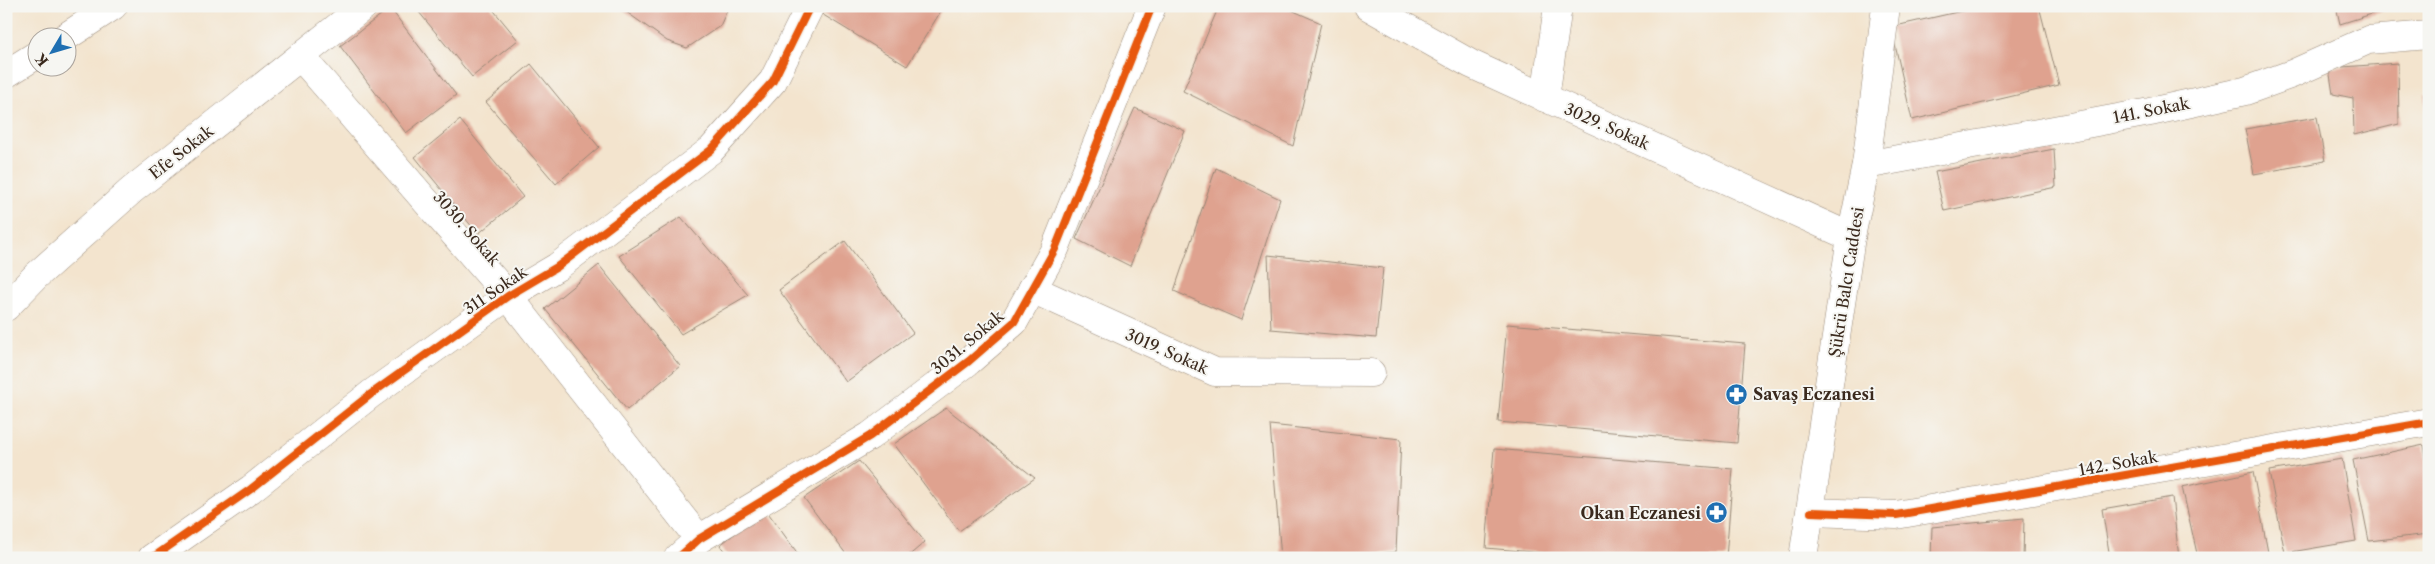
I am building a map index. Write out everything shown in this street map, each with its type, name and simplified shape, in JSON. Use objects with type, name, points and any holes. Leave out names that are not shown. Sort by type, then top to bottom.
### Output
[{"type":"street","points":[[78,29],[113,6]]},
{"type":"street","name":"Efe Sokak","points":[[6,307],[36,276],[132,190],[364,6]]},
{"type":"street","name":"311 Sokak","points":[[152,558],[250,488],[371,394],[508,296],[557,267],[711,150],[773,81],[810,6]]},
{"type":"street","name":"3031. Sokak","points":[[678,558],[699,539],[870,436],[969,361],[1014,322],[1055,250],[1152,6]]},
{"type":"street","name":"3029. Sokak","points":[[1368,6],[1471,64],[1851,238]]},
{"type":"street","points":[[1545,98],[1558,6]]},
{"type":"street","name":"Şükrü Balcı Caddesi","points":[[1803,558],[1851,238],[1866,165],[1886,6]]},
{"type":"street","name":"141. Sokak","points":[[1866,165],[2150,112],[2245,91],[2292,74],[2368,40],[2429,35]]},
{"type":"street","name":"3030. Sokak","points":[[301,57],[508,296],[699,539]]},
{"type":"street","points":[[6,74],[28,60]]},
{"type":"street","name":"3019. Sokak","points":[[1032,289],[1215,372],[1371,373]]},
{"type":"street","name":"142. Sokak","points":[[1811,512],[1896,515],[2429,422]]},
{"type":"building","points":[[414,6],[490,6],[518,40],[472,77]]},
{"type":"building","points":[[618,6],[729,6],[720,26],[687,48],[667,41]]},
{"type":"building","points":[[824,6],[944,6],[907,66],[820,13]]},
{"type":"building","points":[[1219,6],[1282,6],[1321,23],[1293,146],[1183,91]]},
{"type":"building","points":[[1984,6],[2039,6],[2059,85],[1912,120],[1891,27]]},
{"type":"building","points":[[2336,6],[2394,6],[2394,7],[2340,24]]},
{"type":"building","points":[[390,8],[456,95],[406,133],[340,46]]},
{"type":"building","points":[[2398,63],[2399,124],[2354,135],[2353,98],[2333,94],[2329,68]]},
{"type":"building","points":[[531,64],[599,147],[556,184],[486,102]]},
{"type":"building","points":[[2429,93],[2429,117],[2428,117],[2424,94]]},
{"type":"building","points":[[1135,108],[1185,131],[1130,266],[1076,239]]},
{"type":"building","points":[[2317,117],[2325,161],[2254,174],[2245,129]]},
{"type":"building","points":[[460,120],[523,197],[478,234],[415,157]]},
{"type":"building","points":[[2054,149],[2056,187],[1944,211],[1935,172]]},
{"type":"building","points":[[1216,168],[1280,199],[1241,320],[1174,291]]},
{"type":"building","points":[[681,217],[748,295],[681,334],[619,256]]},
{"type":"building","points":[[845,241],[913,333],[846,382],[779,290]]},
{"type":"building","points":[[1268,255],[1383,268],[1376,338],[1271,329]]},
{"type":"building","points":[[599,265],[680,366],[627,410],[545,309]]},
{"type":"building","points":[[1507,324],[1745,344],[1737,443],[1498,422]]},
{"type":"building","points":[[946,408],[1035,478],[959,531],[894,444]]},
{"type":"building","points":[[1270,425],[1401,439],[1396,552],[1342,558],[1281,558]]},
{"type":"building","points":[[2424,445],[2429,480],[2429,534],[2369,541],[2353,460]]},
{"type":"building","points":[[1494,449],[1733,469],[1726,558],[1602,558],[1486,548]]},
{"type":"building","points":[[2342,459],[2356,541],[2285,553],[2269,471]]},
{"type":"building","points":[[859,461],[925,542],[906,558],[849,558],[804,498]]},
{"type":"building","points":[[2253,472],[2269,558],[2198,558],[2182,487]]},
{"type":"building","points":[[2172,497],[2179,558],[2110,558],[2102,509]]},
{"type":"building","points":[[766,510],[801,558],[729,558],[720,545]]},
{"type":"building","points":[[2024,518],[2023,558],[1931,558],[1932,527]]},
{"type":"cycle path","points":[[152,558],[251,489],[371,394],[508,296],[557,267],[711,150],[773,81],[810,6]]},
{"type":"cycle path","points":[[678,558],[699,539],[870,436],[969,361],[1014,322],[1055,249],[1152,6]]},
{"type":"cycle path","points":[[1811,512],[1896,515],[2429,422]]},
{"type":"place","name":"Savaş Eczanesi","points":[[1737,394]]},
{"type":"place","name":"Okan Eczanesi","points":[[1717,513]]}]
